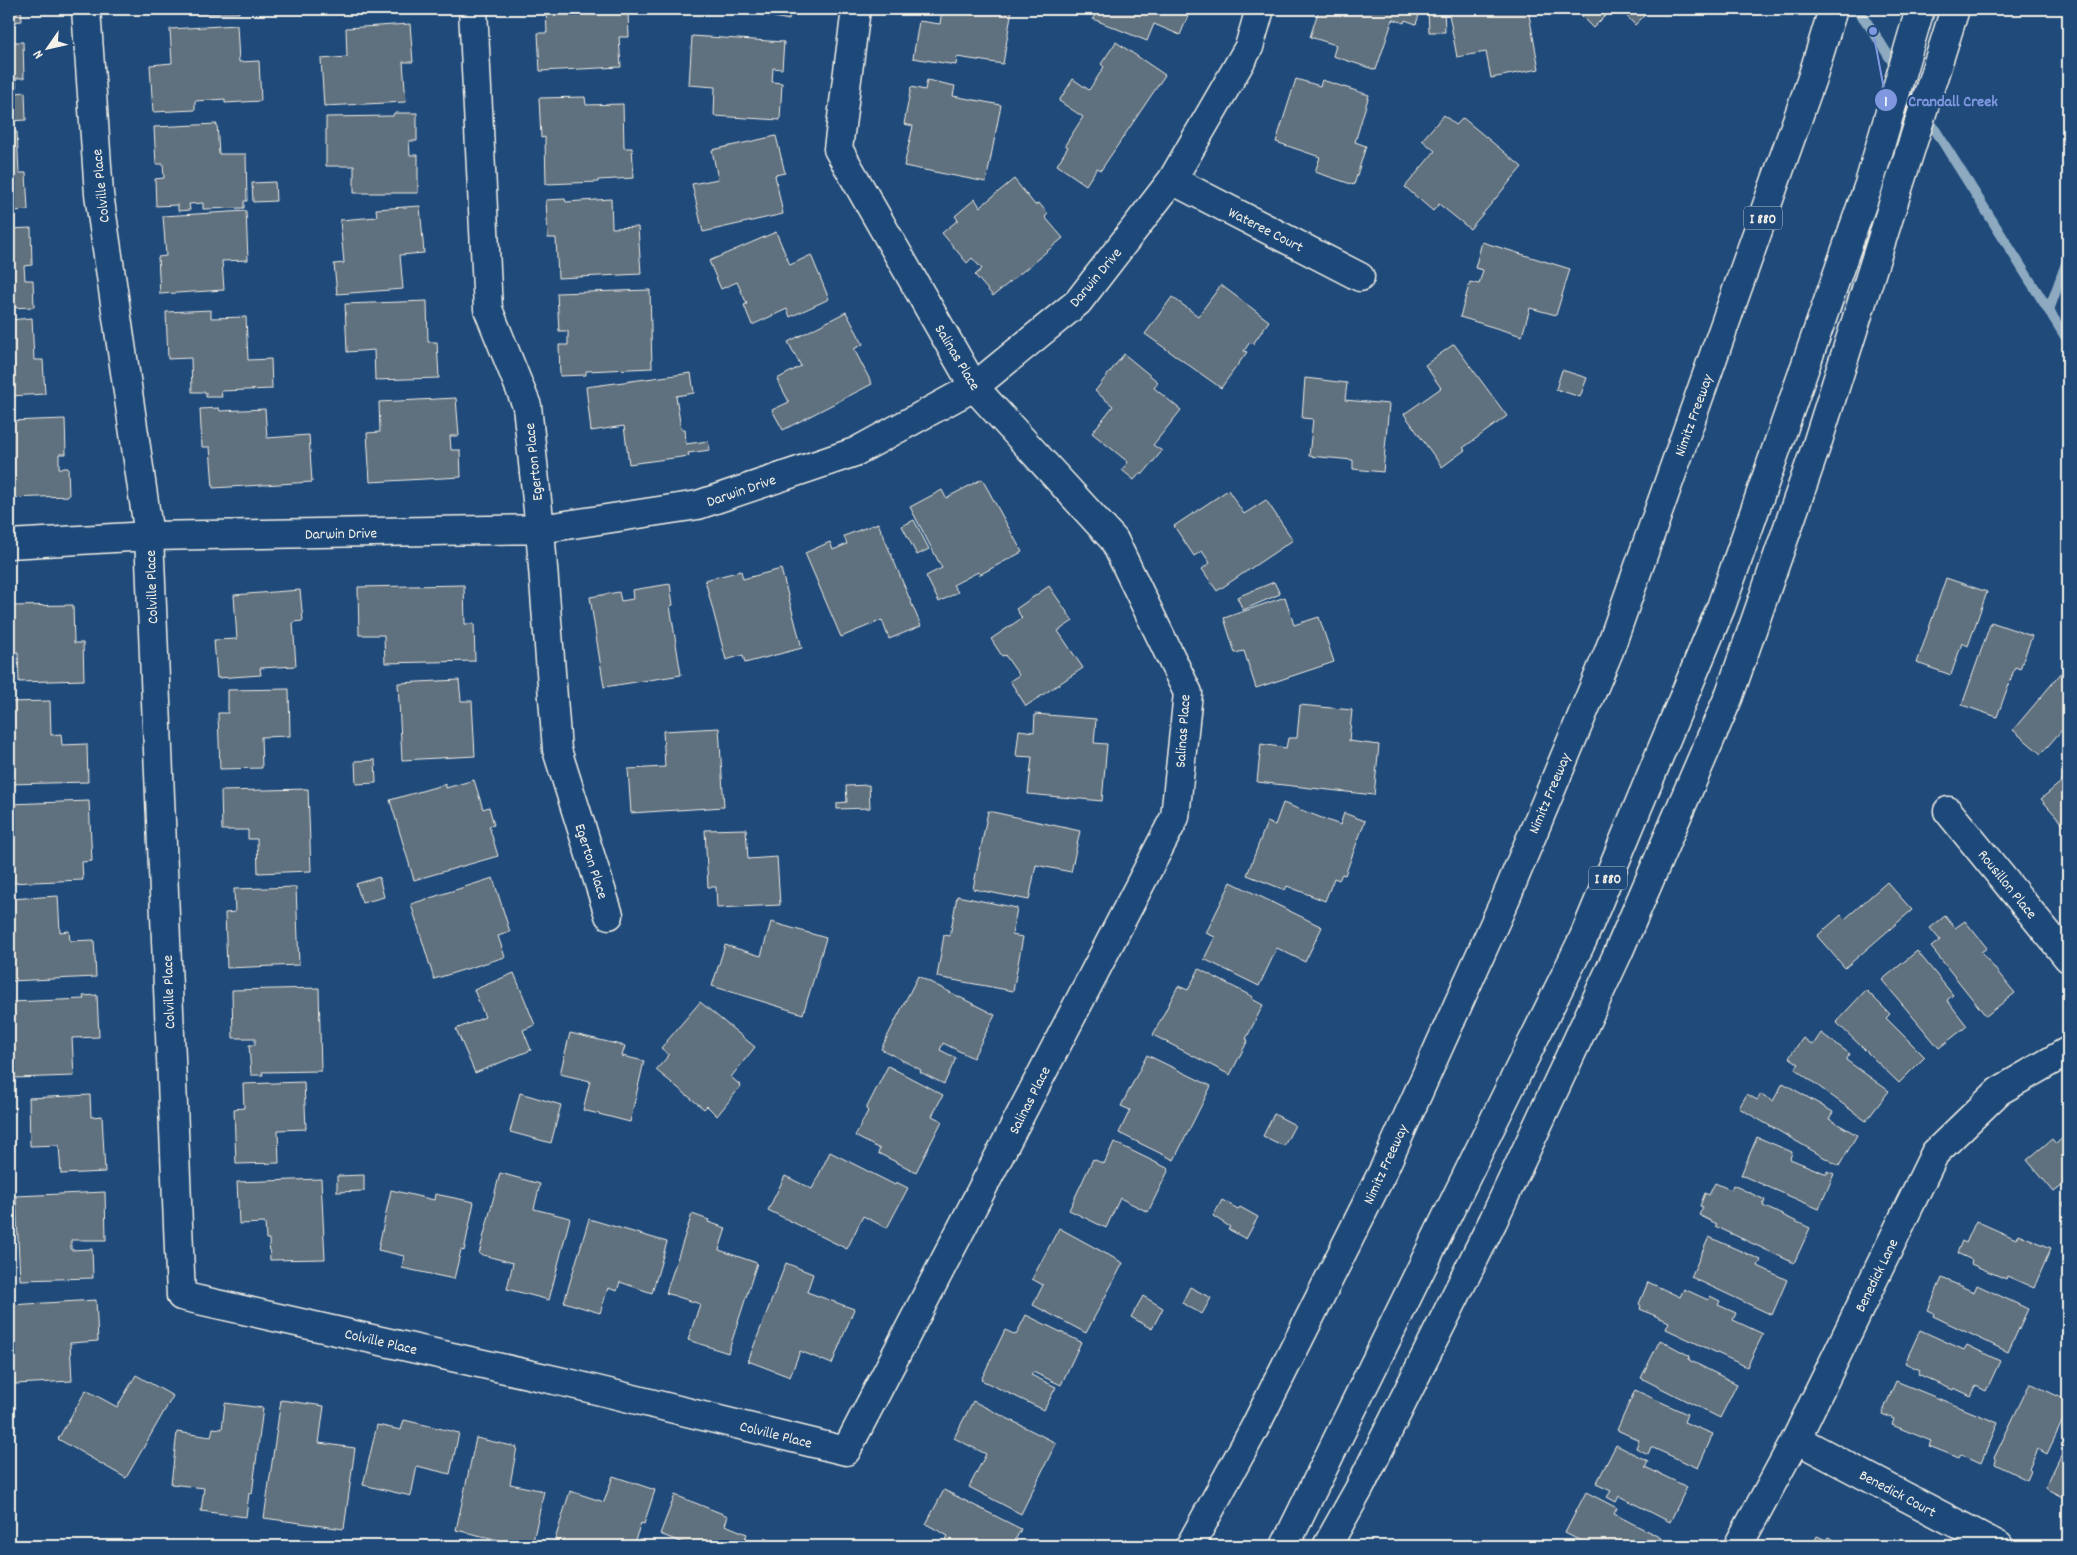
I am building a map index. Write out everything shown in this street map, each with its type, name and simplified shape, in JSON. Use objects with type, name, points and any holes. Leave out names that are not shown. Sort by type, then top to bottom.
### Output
[{"type":"main road","name":"Colville Place","points":[[86,9],[99,194],[149,536],[181,1296],[572,1384],[846,1452]]},
{"type":"main road","name":"Egerton Place","points":[[473,9],[488,309],[527,406],[540,529],[557,750],[609,915]]},
{"type":"main road","name":"Salinas Place","points":[[846,1452],[1175,817],[1188,693],[1114,540],[974,387],[838,149],[856,9]]},
{"type":"main road","name":"Darwin Drive","points":[[9,544],[149,536],[540,529],[698,505],[855,452],[974,387],[1078,302],[1172,180],[1249,47],[1260,9]]},
{"type":"main road","name":"Nimitz Freeway","points":[[1190,1546],[1254,1429],[1383,1171],[1505,900],[1609,651],[1812,78],[1833,9]]},
{"type":"main road","name":"I 880","points":[[1286,1546],[1583,939],[1721,607],[1869,184],[1920,9]]},
{"type":"main road","name":"I 880","points":[[1327,1546],[1358,1489],[1493,1221],[1618,953],[1729,696],[1817,444],[1955,9]]},
{"type":"main road","name":"Wateree Court","points":[[1172,180],[1360,277]]},
{"type":"main road","name":"Rousillon Place","points":[[1948,811],[2068,958]]},
{"type":"main road","name":"Benedick Lane","points":[[1738,1546],[1796,1440],[1935,1153],[1999,1091],[2068,1051]]},
{"type":"main road","name":"Benedick Court","points":[[1796,1440],[2000,1546]]},
{"type":"building","points":[[9,9],[21,9],[22,21],[9,22]]},
{"type":"building","points":[[174,9],[239,9],[239,13],[174,14]]},
{"type":"building","points":[[546,9],[643,9],[643,12],[628,13],[629,37],[619,37],[621,67],[540,71],[538,33],[547,33]]},
{"type":"building","points":[[733,9],[791,9],[789,20]]},
{"type":"building","points":[[942,9],[1012,9],[1003,64],[957,57],[956,65],[913,58],[919,21],[940,24]]},
{"type":"building","points":[[1097,9],[1191,9],[1180,35],[1154,24],[1147,41],[1093,19]]},
{"type":"building","points":[[1319,9],[1421,9],[1416,24],[1405,20],[1404,23],[1393,19],[1376,70],[1333,56],[1336,45],[1310,37]]},
{"type":"building","points":[[1428,9],[1444,9],[1445,32],[1429,32]]},
{"type":"building","points":[[1448,9],[1528,9],[1539,69],[1491,78],[1486,52],[1457,57]]},
{"type":"building","points":[[1574,9],[1612,9],[1593,28]]},
{"type":"building","points":[[1620,9],[1651,9],[1635,25]]},
{"type":"building","points":[[410,24],[413,62],[403,62],[406,102],[324,106],[321,59],[347,57],[346,28]]},
{"type":"building","points":[[237,25],[239,62],[259,61],[261,101],[225,103],[225,99],[195,101],[195,110],[153,112],[150,65],[172,63],[170,29]]},
{"type":"building","points":[[692,36],[784,42],[782,69],[773,68],[772,82],[782,83],[780,120],[714,116],[715,87],[689,85]]},
{"type":"building","points":[[9,42],[23,42],[24,78],[16,78],[17,93],[25,92],[26,120],[9,121]]},
{"type":"building","points":[[1116,42],[1165,75],[1101,170],[1097,168],[1086,185],[1057,165],[1068,147],[1065,145],[1083,117],[1059,101],[1073,79],[1089,90],[1104,67],[1101,64]]},
{"type":"building","points":[[1296,79],[1320,86],[1322,80],[1369,95],[1355,142],[1366,146],[1354,185],[1315,172],[1320,157],[1276,142]]},
{"type":"building","points":[[927,80],[955,86],[953,96],[1001,105],[986,182],[904,166],[913,126],[904,124],[911,87],[925,90]]},
{"type":"building","points":[[585,97],[586,105],[623,104],[624,148],[632,148],[634,178],[598,180],[598,182],[546,184],[545,137],[541,138],[539,98]]},
{"type":"building","points":[[394,113],[417,113],[417,141],[409,141],[410,155],[418,155],[418,193],[354,193],[354,166],[326,166],[326,117],[393,116]]},
{"type":"building","points":[[1444,115],[1456,125],[1463,118],[1522,167],[1470,229],[1439,204],[1433,211],[1405,187],[1435,151],[1422,140]]},
{"type":"building","points":[[217,124],[219,154],[246,154],[247,201],[244,201],[244,208],[203,209],[203,203],[189,204],[190,210],[178,211],[178,205],[156,206],[155,179],[164,178],[163,164],[156,164],[154,127]]},
{"type":"building","points":[[9,132],[17,132],[19,173],[26,173],[28,210],[12,211],[12,215],[9,216]]},
{"type":"building","points":[[776,136],[785,173],[775,175],[783,214],[703,232],[692,184],[718,179],[712,150]]},
{"type":"building","points":[[1014,179],[1035,205],[1039,203],[1048,214],[1045,217],[1063,238],[993,296],[975,275],[982,269],[972,258],[967,263],[942,233],[958,220],[955,216],[975,199],[980,207]]},
{"type":"building","points":[[275,182],[276,201],[253,202],[252,183]]},
{"type":"building","points":[[565,199],[566,202],[611,199],[612,228],[638,227],[641,274],[558,278],[556,238],[548,238],[546,200]]},
{"type":"building","points":[[420,206],[424,253],[400,255],[403,289],[337,294],[334,264],[344,263],[340,220],[377,217],[376,209]]},
{"type":"building","points":[[246,211],[248,260],[222,261],[224,290],[160,294],[158,257],[166,256],[163,216]]},
{"type":"building","points":[[31,228],[32,265],[24,266],[25,280],[33,280],[34,307],[9,308],[9,229]]},
{"type":"building","points":[[776,232],[790,265],[811,255],[829,299],[790,317],[787,309],[752,325],[744,305],[747,304],[737,282],[721,289],[709,261]]},
{"type":"building","points":[[1482,242],[1570,269],[1556,315],[1530,308],[1522,336],[1460,317],[1470,282],[1479,284],[1483,270],[1475,268]]},
{"type":"building","points":[[1221,285],[1269,321],[1253,344],[1250,342],[1244,351],[1247,352],[1221,388],[1145,334],[1172,297],[1198,316]]},
{"type":"building","points":[[650,290],[652,368],[586,371],[586,375],[560,376],[559,345],[568,345],[568,331],[559,331],[557,293]]},
{"type":"building","points":[[427,301],[428,342],[437,342],[439,378],[375,380],[374,350],[347,352],[345,304]]},
{"type":"building","points":[[211,310],[211,318],[246,317],[248,360],[271,359],[272,389],[221,391],[222,397],[206,397],[206,392],[192,392],[191,358],[168,359],[166,312]]},
{"type":"building","points":[[846,312],[863,344],[854,349],[872,384],[783,430],[772,410],[789,402],[777,379],[801,366],[788,342]]},
{"type":"building","points":[[32,318],[34,360],[43,360],[45,394],[9,396],[9,320]]},
{"type":"building","points":[[1454,344],[1507,416],[1463,448],[1465,450],[1442,467],[1404,414],[1441,388],[1425,365]]},
{"type":"building","points":[[1124,354],[1158,382],[1154,388],[1181,410],[1153,445],[1162,451],[1143,474],[1141,472],[1134,480],[1122,470],[1128,462],[1092,433],[1113,406],[1095,391]]},
{"type":"building","points":[[1562,370],[1587,378],[1580,397],[1556,389]]},
{"type":"building","points":[[691,373],[694,393],[676,396],[681,429],[685,429],[686,444],[708,441],[710,450],[688,453],[689,456],[629,464],[624,426],[591,431],[586,387]]},
{"type":"building","points":[[1305,378],[1347,383],[1345,400],[1389,404],[1383,472],[1353,469],[1353,460],[1309,456],[1313,419],[1302,418]]},
{"type":"building","points":[[456,398],[459,436],[450,436],[451,450],[460,450],[461,477],[370,482],[367,433],[380,432],[379,402]]},
{"type":"building","points":[[219,408],[220,411],[265,409],[267,438],[309,435],[312,482],[213,488],[210,447],[202,447],[200,409]]},
{"type":"building","points":[[65,419],[66,454],[59,454],[59,468],[68,468],[69,496],[9,498],[9,421]]},
{"type":"building","points":[[982,479],[1022,552],[979,575],[978,572],[953,585],[958,592],[939,602],[926,576],[942,568],[910,507],[942,490],[946,498]]},
{"type":"building","points":[[1228,490],[1244,514],[1266,500],[1293,540],[1217,591],[1202,569],[1210,563],[1202,551],[1194,556],[1174,526]]},
{"type":"building","points":[[914,520],[929,549],[917,555],[902,526]]},
{"type":"building","points":[[878,523],[921,626],[889,639],[882,620],[841,637],[805,553],[830,542],[833,550],[847,544],[844,536]]},
{"type":"building","points":[[781,569],[802,648],[745,663],[743,655],[726,660],[705,580],[741,571],[743,579]]},
{"type":"building","points":[[1946,578],[1987,592],[1968,646],[1962,643],[1951,675],[1917,663]]},
{"type":"building","points":[[1274,582],[1280,594],[1243,610],[1237,597]]},
{"type":"building","points":[[670,584],[673,605],[670,606],[681,675],[604,687],[590,597],[619,592],[621,601],[633,599],[632,590]]},
{"type":"building","points":[[464,585],[465,624],[474,624],[475,661],[385,663],[384,635],[359,635],[358,587]]},
{"type":"building","points":[[1049,586],[1073,621],[1058,631],[1083,668],[1026,706],[1010,681],[1019,675],[1005,655],[1002,656],[991,639],[1022,618],[1016,609]]},
{"type":"building","points":[[300,590],[303,621],[293,622],[296,666],[260,668],[261,675],[217,678],[214,640],[237,639],[234,595]]},
{"type":"building","points":[[1285,597],[1294,625],[1319,617],[1334,662],[1256,688],[1244,651],[1235,653],[1224,618]]},
{"type":"building","points":[[73,605],[74,643],[83,643],[84,680],[19,682],[18,652],[9,653],[9,606]]},
{"type":"building","points":[[1991,622],[2032,636],[2020,669],[2015,667],[1997,717],[1962,705]]},
{"type":"building","points":[[2068,665],[2068,723],[2041,754],[2013,730]]},
{"type":"building","points":[[459,680],[461,701],[472,701],[475,756],[402,760],[398,683]]},
{"type":"building","points":[[289,689],[290,736],[261,737],[262,768],[220,769],[218,713],[228,713],[228,690]]},
{"type":"building","points":[[50,701],[51,735],[61,734],[62,745],[87,744],[88,782],[9,784],[9,702]]},
{"type":"building","points":[[1300,705],[1352,710],[1349,741],[1379,745],[1374,795],[1257,782],[1261,744],[1286,748],[1288,738],[1297,738]]},
{"type":"building","points":[[1035,714],[1096,719],[1094,743],[1107,744],[1102,801],[1028,794],[1032,757],[1016,756],[1019,730],[1034,732]]},
{"type":"building","points":[[719,728],[724,807],[631,813],[628,769],[665,767],[663,731]]},
{"type":"building","points":[[375,760],[376,783],[356,784],[355,761]]},
{"type":"building","points":[[2068,776],[2068,821],[2064,825],[2041,799]]},
{"type":"building","points":[[474,780],[483,809],[489,807],[494,825],[489,826],[498,856],[414,880],[390,800],[446,784],[446,788]]},
{"type":"building","points":[[869,785],[870,808],[837,809],[837,803],[847,802],[846,786]]},
{"type":"building","points":[[308,789],[311,871],[258,873],[257,839],[248,839],[248,830],[222,830],[221,791]]},
{"type":"building","points":[[89,801],[92,861],[82,862],[83,880],[9,883],[9,804]]},
{"type":"building","points":[[1283,803],[1340,825],[1344,813],[1365,821],[1345,875],[1342,874],[1339,880],[1334,878],[1325,901],[1287,886],[1285,890],[1247,875],[1267,822],[1275,825]]},
{"type":"building","points":[[988,811],[1080,831],[1071,872],[1036,865],[1029,900],[973,889]]},
{"type":"building","points":[[746,829],[748,859],[777,857],[780,905],[717,908],[716,887],[708,887],[705,830]]},
{"type":"building","points":[[379,877],[384,897],[362,903],[356,884]]},
{"type":"building","points":[[493,878],[510,932],[498,936],[505,957],[434,979],[411,904]]},
{"type":"building","points":[[1231,882],[1322,927],[1305,962],[1277,948],[1259,986],[1204,959],[1215,937],[1206,933]]},
{"type":"building","points":[[1887,882],[1912,910],[1845,968],[1817,936],[1841,915],[1845,919]]},
{"type":"building","points":[[296,887],[299,965],[227,968],[225,913],[235,912],[234,889]]},
{"type":"building","points":[[58,896],[60,932],[69,931],[70,941],[94,940],[96,977],[10,981],[9,899]]},
{"type":"building","points":[[957,896],[1017,908],[1012,935],[1023,937],[1013,991],[937,977],[944,935],[950,936]]},
{"type":"building","points":[[1945,916],[1955,928],[1965,921],[1987,948],[1981,952],[2015,993],[1986,1016],[1931,947],[1940,940],[1930,928]]},
{"type":"building","points":[[771,922],[826,938],[803,1014],[712,986],[725,945],[761,956]]},
{"type":"building","points":[[1917,951],[1953,995],[1947,1000],[1967,1026],[1939,1048],[1882,980]]},
{"type":"building","points":[[1199,969],[1253,997],[1252,999],[1263,1005],[1230,1075],[1153,1035],[1178,986],[1188,990]]},
{"type":"building","points":[[514,973],[535,1025],[523,1030],[531,1050],[475,1073],[456,1029],[485,1017],[474,990]]},
{"type":"building","points":[[918,976],[995,1015],[973,1058],[943,1043],[940,1050],[956,1058],[944,1084],[881,1049]]},
{"type":"building","points":[[319,988],[321,1071],[262,1072],[263,1075],[251,1075],[249,1045],[255,1045],[255,1038],[233,1038],[232,990]]},
{"type":"building","points":[[1866,990],[1890,1014],[1886,1018],[1925,1057],[1899,1083],[1836,1022]]},
{"type":"building","points":[[97,995],[99,1037],[72,1038],[74,1076],[14,1078],[11,1002],[84,999],[83,996]]},
{"type":"building","points":[[700,1002],[755,1047],[731,1077],[741,1086],[717,1116],[707,1106],[704,1109],[656,1070],[669,1055],[661,1048]]},
{"type":"building","points":[[570,1033],[625,1046],[622,1056],[644,1061],[630,1122],[583,1110],[590,1081],[560,1074]]},
{"type":"building","points":[[1821,1033],[1850,1054],[1846,1060],[1889,1091],[1866,1121],[1795,1069],[1799,1064],[1789,1057],[1803,1038],[1813,1045]]},
{"type":"building","points":[[1147,1055],[1211,1086],[1174,1160],[1119,1133],[1130,1110],[1121,1106]]},
{"type":"building","points":[[888,1066],[943,1095],[932,1116],[942,1121],[916,1172],[878,1153],[880,1149],[855,1136],[868,1111],[866,1109]]},
{"type":"building","points":[[304,1082],[306,1129],[278,1130],[279,1163],[236,1164],[234,1109],[244,1108],[243,1084]]},
{"type":"building","points":[[1783,1083],[1833,1112],[1829,1119],[1857,1135],[1839,1166],[1739,1108],[1747,1094],[1757,1100],[1761,1094],[1773,1101]]},
{"type":"building","points":[[520,1093],[561,1105],[551,1143],[510,1132]]},
{"type":"building","points":[[90,1095],[91,1117],[102,1116],[105,1172],[61,1174],[59,1145],[30,1146],[29,1098]]},
{"type":"building","points":[[1274,1114],[1295,1125],[1284,1146],[1263,1136]]},
{"type":"building","points":[[2068,1133],[2068,1181],[2054,1192],[2027,1160],[2052,1139],[2056,1144]]},
{"type":"building","points":[[1757,1137],[1792,1152],[1790,1159],[1827,1174],[1827,1171],[1834,1174],[1819,1209],[1741,1175]]},
{"type":"building","points":[[1114,1142],[1169,1169],[1148,1212],[1120,1198],[1106,1228],[1069,1210],[1093,1159],[1104,1164]]},
{"type":"building","points":[[830,1152],[895,1185],[896,1182],[908,1188],[887,1228],[863,1216],[847,1249],[768,1210],[785,1176],[812,1189]]},
{"type":"building","points":[[500,1173],[540,1184],[534,1209],[570,1218],[549,1300],[507,1289],[513,1263],[479,1254]]},
{"type":"building","points":[[364,1175],[364,1191],[337,1192],[337,1176]]},
{"type":"building","points":[[321,1179],[325,1259],[270,1260],[269,1239],[266,1239],[265,1223],[239,1224],[237,1182]]},
{"type":"building","points":[[1715,1183],[1731,1190],[1733,1185],[1765,1200],[1763,1206],[1810,1228],[1794,1263],[1715,1226],[1717,1224],[1699,1215],[1703,1207],[1700,1206],[1705,1193],[1709,1195]]},
{"type":"building","points":[[391,1190],[434,1200],[435,1194],[474,1202],[464,1251],[461,1250],[454,1279],[402,1268],[404,1256],[378,1250]]},
{"type":"building","points":[[105,1192],[106,1240],[71,1240],[71,1250],[92,1249],[93,1278],[20,1280],[16,1196]]},
{"type":"building","points":[[2068,1198],[2068,1211],[2062,1204]]},
{"type":"building","points":[[1222,1200],[1258,1217],[1246,1239],[1228,1229],[1230,1227],[1213,1216]]},
{"type":"building","points":[[692,1214],[726,1228],[719,1250],[757,1263],[728,1353],[688,1340],[700,1304],[666,1293]]},
{"type":"building","points":[[589,1219],[667,1242],[652,1293],[620,1282],[617,1291],[608,1288],[600,1313],[564,1302]]},
{"type":"building","points":[[1976,1221],[2016,1239],[2018,1234],[2051,1248],[2034,1288],[2007,1276],[2006,1279],[1971,1264],[1972,1260],[1957,1253],[1962,1241],[1966,1243]]},
{"type":"building","points":[[1059,1228],[1123,1263],[1086,1333],[1033,1305],[1043,1285],[1032,1279]]},
{"type":"building","points":[[1709,1237],[1761,1260],[1758,1266],[1787,1280],[1772,1315],[1691,1277]]},
{"type":"building","points":[[786,1263],[813,1274],[807,1292],[854,1309],[832,1364],[800,1351],[790,1377],[748,1361]]},
{"type":"building","points":[[1942,1278],[1974,1292],[1977,1285],[2028,1309],[2008,1352],[1933,1316],[1934,1313],[1928,1310]]},
{"type":"building","points":[[1648,1282],[1680,1297],[1684,1289],[1708,1300],[1710,1296],[1720,1301],[1718,1305],[1736,1313],[1733,1320],[1763,1334],[1747,1367],[1666,1329],[1669,1322],[1640,1309],[1641,1306],[1639,1304]]},
{"type":"building","points":[[1190,1287],[1211,1298],[1202,1314],[1182,1303]]},
{"type":"building","points":[[1143,1296],[1163,1308],[1152,1329],[1131,1317]]},
{"type":"building","points":[[96,1300],[98,1341],[70,1343],[72,1381],[15,1384],[10,1305]]},
{"type":"building","points":[[1026,1315],[1081,1342],[1061,1385],[1033,1372],[1031,1375],[1056,1387],[1044,1410],[981,1380],[1005,1330],[1016,1335]]},
{"type":"building","points":[[1920,1330],[1964,1350],[1967,1345],[2000,1361],[1986,1391],[1976,1386],[1971,1396],[1954,1388],[1953,1390],[1918,1374],[1920,1370],[1905,1363]]},
{"type":"building","points":[[1660,1340],[1690,1356],[1689,1360],[1737,1384],[1720,1418],[1641,1378]]},
{"type":"building","points":[[136,1375],[173,1396],[126,1478],[58,1439],[86,1390],[117,1407]]},
{"type":"building","points":[[1896,1381],[1998,1423],[1981,1463],[1961,1454],[1959,1458],[1929,1446],[1931,1441],[1892,1425],[1894,1419],[1882,1414]]},
{"type":"building","points":[[2030,1383],[2068,1401],[2068,1409],[2047,1454],[2038,1449],[2029,1469],[2031,1471],[2027,1480],[1995,1464],[1996,1460],[1994,1458]]},
{"type":"building","points":[[1635,1390],[1687,1414],[1684,1422],[1713,1434],[1698,1468],[1651,1447],[1648,1454],[1636,1448],[1639,1440],[1617,1430]]},
{"type":"building","points":[[281,1400],[324,1406],[319,1443],[355,1448],[344,1529],[264,1518]]},
{"type":"building","points":[[973,1401],[1056,1443],[1021,1514],[969,1487],[986,1454],[954,1438]]},
{"type":"building","points":[[225,1403],[263,1408],[252,1494],[249,1493],[246,1517],[201,1511],[204,1488],[171,1484],[177,1432],[211,1437],[213,1428],[222,1429]]},
{"type":"building","points":[[404,1420],[459,1433],[450,1474],[417,1466],[411,1496],[363,1485],[377,1425],[401,1430]]},
{"type":"building","points":[[476,1438],[517,1447],[510,1484],[544,1491],[532,1546],[497,1546],[499,1540],[456,1530]]},
{"type":"building","points":[[2068,1441],[2068,1500],[2045,1488]]},
{"type":"building","points":[[1616,1445],[1648,1461],[1645,1467],[1687,1487],[1670,1522],[1619,1496],[1616,1502],[1607,1497],[1611,1491],[1596,1484]]},
{"type":"building","points":[[613,1476],[655,1490],[644,1524],[641,1523],[633,1546],[553,1546],[570,1491],[604,1502]]},
{"type":"building","points":[[944,1490],[1021,1529],[1012,1546],[950,1546],[944,1543],[948,1536],[926,1524]]},
{"type":"building","points":[[1586,1492],[1617,1508],[1614,1514],[1661,1538],[1656,1546],[1591,1546],[1565,1533]]},
{"type":"building","points":[[675,1495],[728,1516],[725,1525],[747,1534],[742,1546],[691,1546],[660,1534]]},
{"type":"building","points":[[1817,1536],[1826,1540],[1828,1537],[1847,1546],[1812,1546]]},
{"type":"building","points":[[765,1538],[783,1546],[762,1546]]},
{"type":"waterway","points":[[1857,9],[1873,31],[2068,341]]},
{"type":"waterway","points":[[2049,310],[2068,258]]},
{"type":"place","name":"Crandall Creek","points":[[1873,31]]}]
